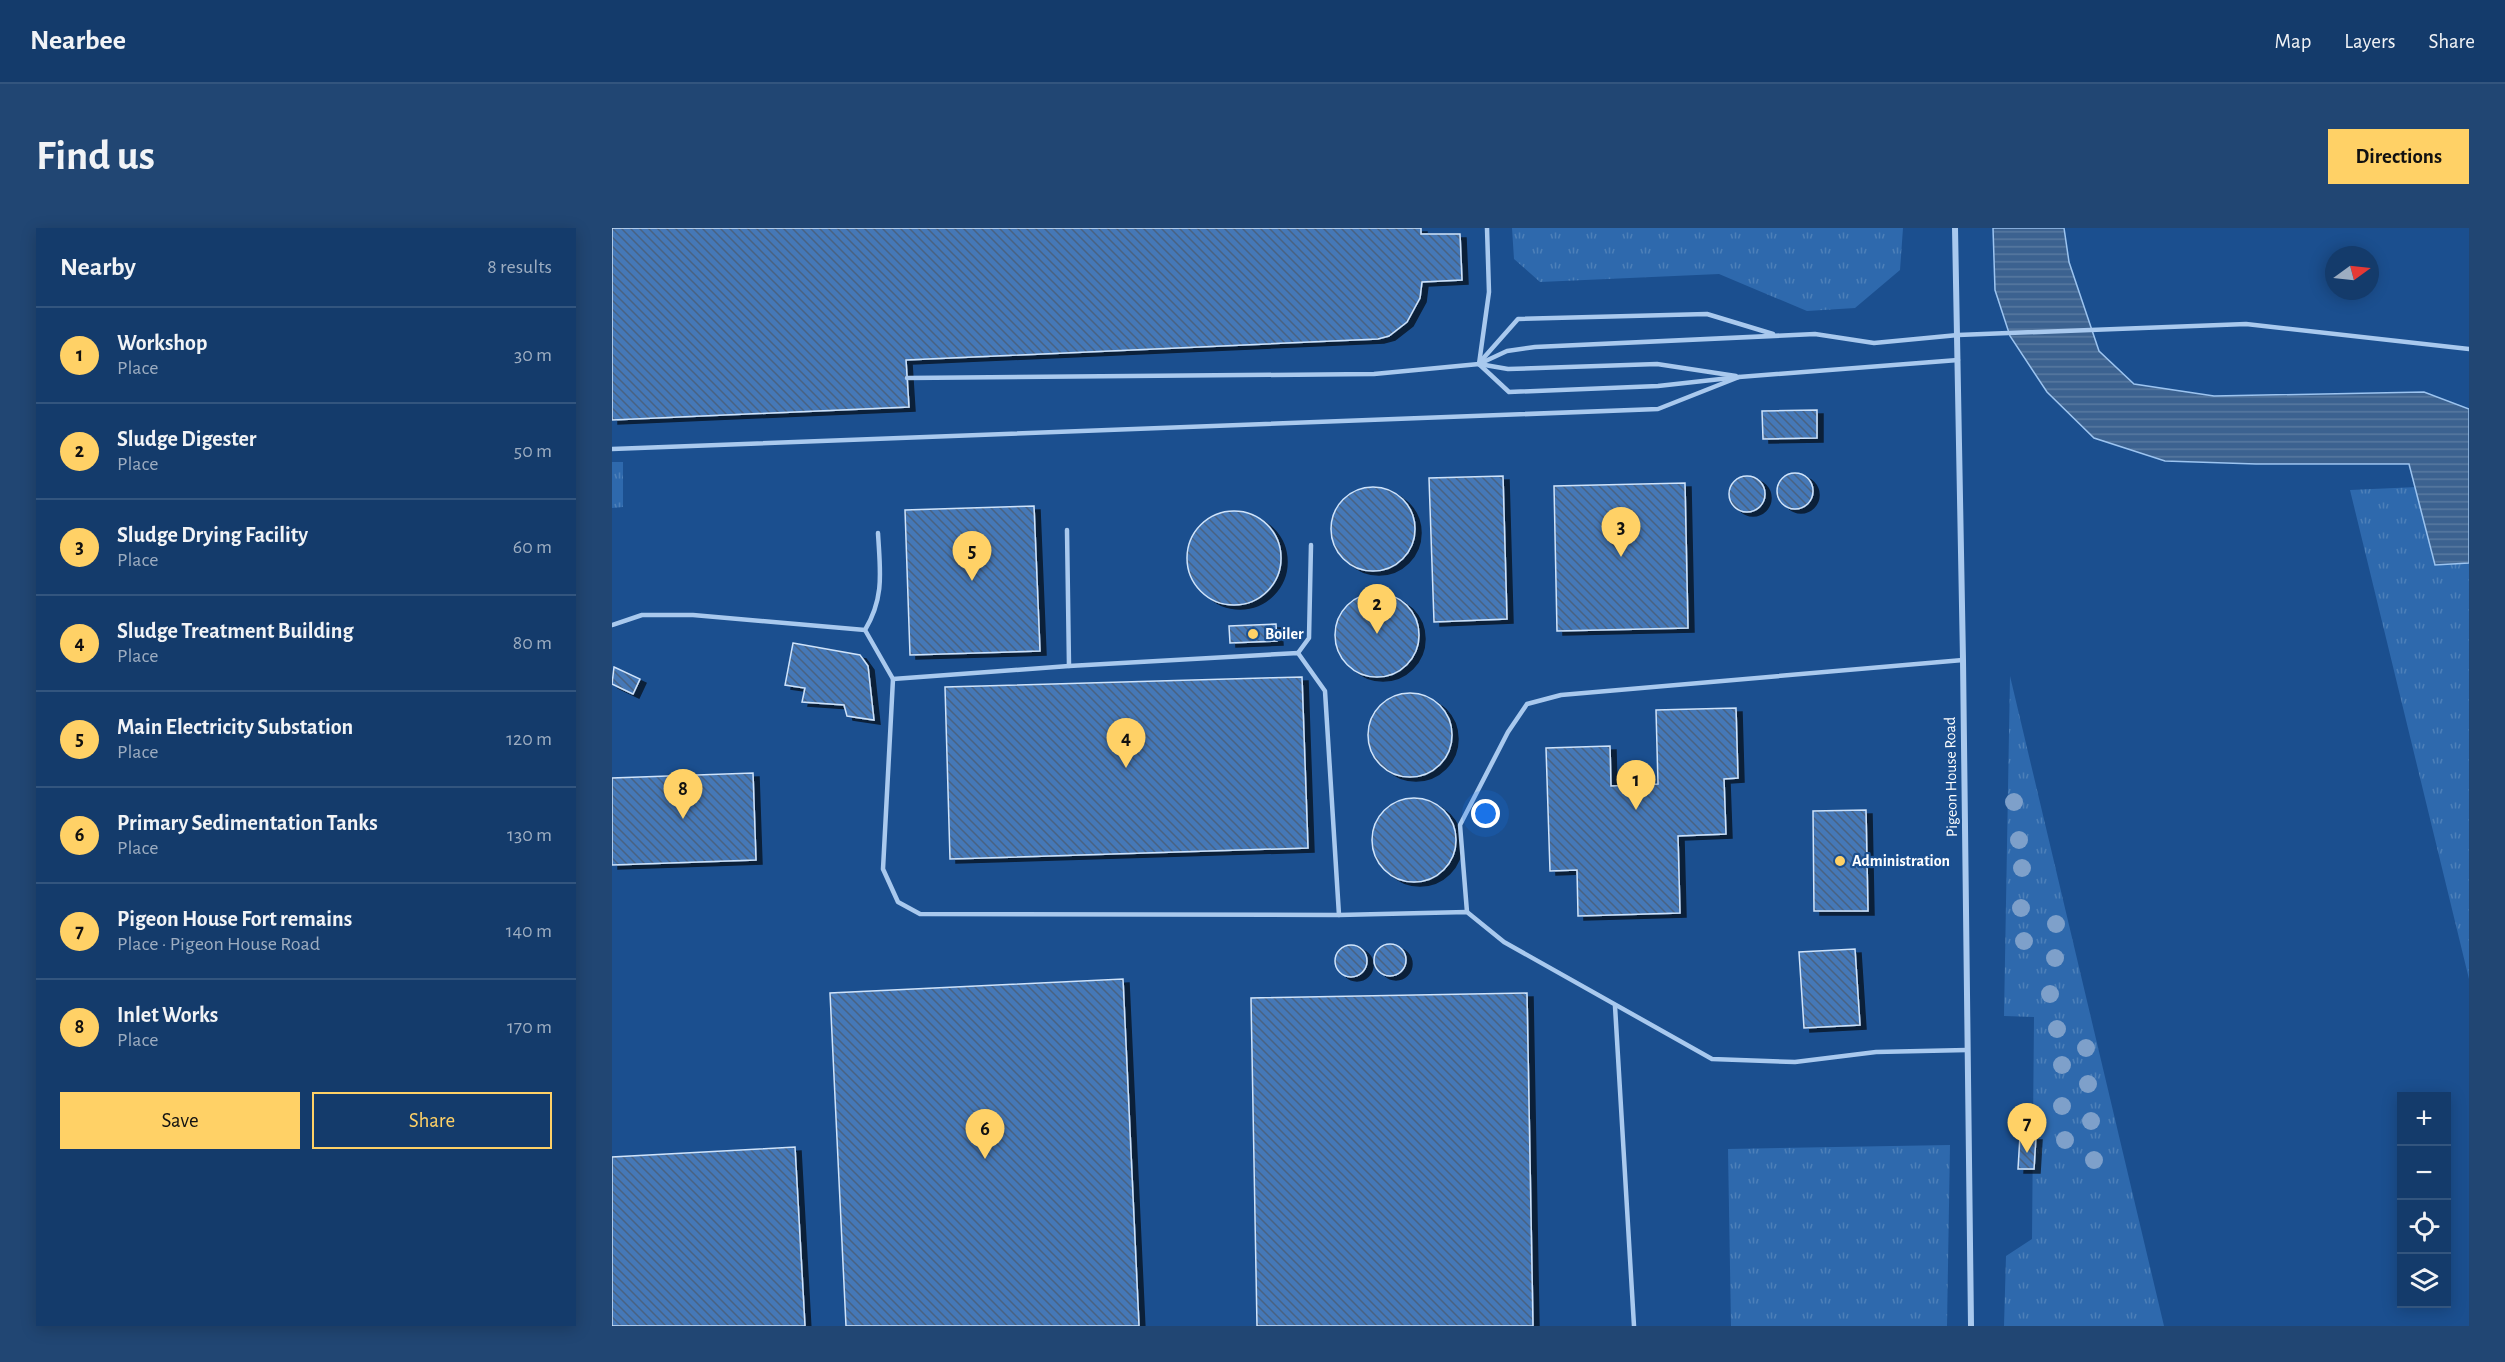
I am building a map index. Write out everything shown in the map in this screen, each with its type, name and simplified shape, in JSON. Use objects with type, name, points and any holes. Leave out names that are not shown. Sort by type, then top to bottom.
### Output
[{"type":"street","name":"Pigeon House Road","points":[[1955,228],[1971,1326]]},
{"type":"lane","points":[[1479,364],[1490,292],[1487,228]]},
{"type":"lane","points":[[1479,364],[1518,318],[1707,314],[1779,335]]},
{"type":"lane","points":[[1479,364],[1506,351],[1610,343],[1815,334],[1874,342],[1958,335],[2246,324],[2469,349]]},
{"type":"lane","points":[[1479,364],[1509,392],[1539,392],[1658,386],[1739,377],[1958,360]]},
{"type":"lane","points":[[907,378],[1374,374],[1479,364],[1508,369],[1657,364],[1739,377]]},
{"type":"lane","points":[[612,448],[1658,409],[1739,377]]},
{"type":"lane","points":[[1067,530],[1069,666]]},
{"type":"lane","points":[[865,630],[875,613],[881,580],[878,533]]},
{"type":"lane","points":[[1298,654],[1309,638],[1311,545]]},
{"type":"lane","points":[[612,625],[642,615],[693,615],[865,630]]},
{"type":"lane","points":[[865,630],[892,679],[884,869],[898,902],[920,914],[1339,915],[1467,912],[1504,942],[1712,1059],[1795,1062],[1876,1052],[1967,1050]]},
{"type":"lane","points":[[892,679],[1069,666],[1298,654]]},
{"type":"lane","points":[[1298,654],[1325,691],[1339,915]]},
{"type":"lane","points":[[1467,912],[1460,825],[1508,732],[1527,704],[1561,695],[1963,660]]},
{"type":"lane","points":[[1615,1006],[1634,1326]]},
{"type":"green space","points":[[1512,228],[1903,228],[1900,270],[1855,308],[1807,311],[1719,274],[1540,282],[1514,259]]},
{"type":"green space","points":[[612,462],[623,462],[623,507],[612,508]]},
{"type":"green space","points":[[2417,487],[2435,565],[2469,563],[2469,979],[2350,490]]},
{"type":"green space","points":[[2010,676],[2164,1326],[2004,1326],[2006,1256],[2032,1239],[2034,1017],[2004,1016]]},
{"type":"green space","points":[[1950,1145],[1947,1326],[1731,1326],[1728,1149]]},
{"type":"shaded area","points":[[1993,228],[2064,228],[2069,262],[2099,351],[2134,384],[2214,396],[2424,392],[2469,409],[2469,563],[2435,565],[2409,464],[2256,464],[2165,461],[2094,438],[2047,392],[2010,336],[1995,290]]},
{"type":"building","points":[[612,228],[1421,228],[1421,234],[1460,234],[1462,280],[1422,282],[1420,298],[1407,322],[1389,336],[1378,339],[906,360],[909,407],[612,420]]},
{"type":"building","points":[[1817,410],[1817,438],[1763,439],[1762,411]]},
{"type":"building","points":[[1795,473],[1808,478],[1813,491],[1808,504],[1795,509],[1782,504],[1777,491],[1782,478]]},
{"type":"building","points":[[1503,476],[1507,619],[1434,622],[1429,478]]},
{"type":"building","points":[[1747,476],[1760,481],[1765,494],[1760,507],[1747,512],[1734,507],[1729,494],[1734,481]]},
{"type":"building","points":[[1685,483],[1688,628],[1557,631],[1554,486]]},
{"type":"building","points":[[1373,487],[1389,490],[1403,499],[1412,513],[1415,529],[1412,545],[1403,559],[1389,568],[1373,571],[1357,568],[1343,559],[1334,545],[1331,529],[1334,513],[1343,499],[1357,490]]},
{"type":"building","points":[[1034,506],[1040,651],[910,655],[905,510]]},
{"type":"building","points":[[1234,511],[1252,514],[1267,525],[1278,540],[1281,558],[1278,576],[1267,591],[1252,602],[1234,605],[1216,602],[1201,591],[1190,576],[1187,558],[1190,540],[1201,525],[1216,514]]},
{"type":"building","points":[[1377,593],[1393,596],[1407,605],[1416,619],[1419,635],[1416,651],[1407,665],[1393,674],[1377,677],[1361,674],[1347,665],[1338,651],[1335,635],[1338,619],[1347,605],[1361,596]]},
{"type":"building","name":"Boiler","points":[[1276,624],[1277,641],[1230,643],[1229,626]]},
{"type":"building","points":[[793,643],[860,655],[868,666],[874,720],[847,716],[844,705],[802,702],[805,688],[785,685]]},
{"type":"building","points":[[614,667],[640,679],[633,694],[612,684]]},
{"type":"building","points":[[1302,677],[1308,848],[950,859],[945,687]]},
{"type":"building","points":[[1410,693],[1426,696],[1440,705],[1449,719],[1452,735],[1449,751],[1440,765],[1426,774],[1410,777],[1394,774],[1380,765],[1371,751],[1368,735],[1371,719],[1380,705],[1394,696]]},
{"type":"building","points":[[1736,708],[1738,778],[1724,779],[1726,834],[1678,836],[1680,913],[1578,916],[1577,870],[1550,871],[1546,748],[1610,746],[1611,786],[1658,784],[1656,710]]},
{"type":"building","points":[[753,773],[756,860],[612,865],[612,778]]},
{"type":"building","points":[[1414,798],[1430,801],[1444,810],[1453,824],[1456,840],[1453,856],[1444,870],[1430,879],[1414,882],[1398,879],[1384,870],[1375,856],[1372,840],[1375,824],[1384,810],[1398,801]]},
{"type":"building","name":"Administration","points":[[1866,810],[1868,911],[1814,911],[1813,811]]},
{"type":"building","points":[[1390,944],[1401,949],[1406,960],[1401,971],[1390,976],[1379,971],[1374,960],[1379,949]]},
{"type":"building","points":[[1351,945],[1362,950],[1367,961],[1362,972],[1351,977],[1340,972],[1335,961],[1340,950]]},
{"type":"building","points":[[1855,949],[1860,1025],[1804,1028],[1799,952]]},
{"type":"building","points":[[1123,979],[1139,1326],[846,1326],[830,993]]},
{"type":"building","points":[[1527,993],[1533,1326],[1257,1326],[1251,998]]},
{"type":"building","points":[[2020,1136],[2036,1136],[2034,1169],[2018,1169]]},
{"type":"building","points":[[795,1147],[805,1326],[612,1326],[612,1157]]},
{"type":"place","name":"Sludge Drying Facility","points":[[1621,557]]},
{"type":"place","name":"Main Electricity Substation","points":[[972,581]]},
{"type":"place","name":"Boiler","points":[[1253,634]]},
{"type":"place","name":"Sludge Digester","points":[[1377,634]]},
{"type":"place","name":"Sludge Treatment Building","points":[[1126,768]]},
{"type":"place","name":"Workshop","points":[[1636,810]]},
{"type":"place","name":"Inlet Works","points":[[683,819]]},
{"type":"place","name":"Administration","points":[[1840,861]]},
{"type":"place","name":"Pigeon House Fort remains","points":[[2027,1153]]},
{"type":"place","name":"Primary Sedimentation Tanks","points":[[985,1159]]}]
